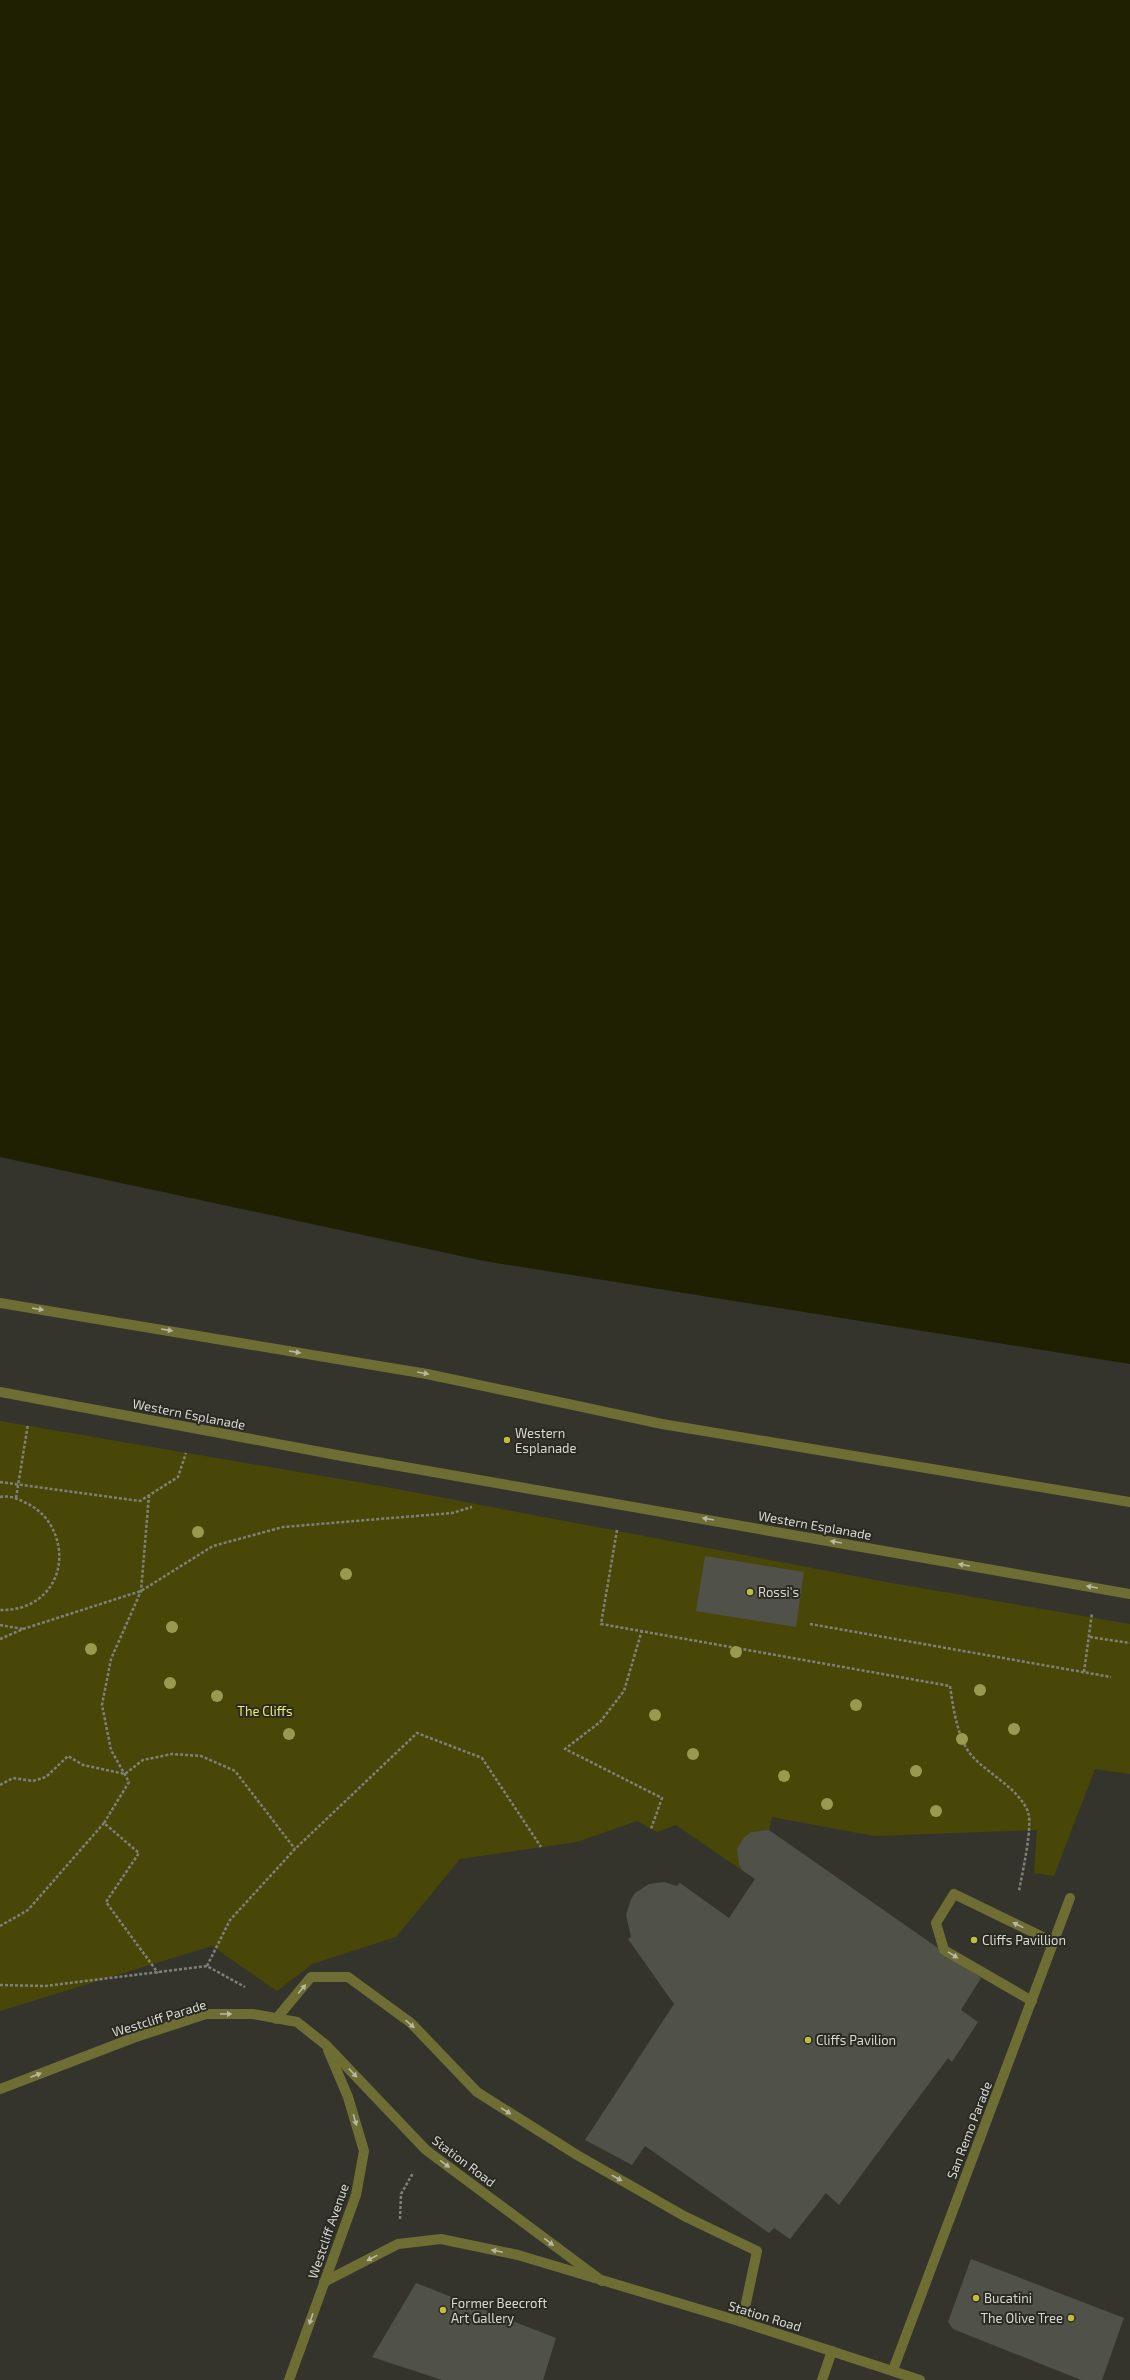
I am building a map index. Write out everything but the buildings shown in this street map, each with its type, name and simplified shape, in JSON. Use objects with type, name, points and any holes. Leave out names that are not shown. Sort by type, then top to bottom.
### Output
[{"type":"street","points":[[0,1302],[427,1374],[662,1424],[1130,1502]]},
{"type":"street","name":"Western Esplanade","points":[[0,1392],[342,1456],[1130,1594]]},
{"type":"street","points":[[1032,2001],[944,1950],[936,1923],[954,1894],[1053,1942]]},
{"type":"street","name":"San Remo Parade","points":[[893,2370],[1070,1898]]},
{"type":"street","points":[[276,2019],[311,1977],[348,1977],[411,2023],[477,2092],[597,2167],[684,2216],[757,2251],[742,2322]]},
{"type":"street","name":"Westcliff Parade","points":[[0,2089],[133,2038],[206,2014],[253,2014],[297,2022],[326,2045]]},
{"type":"street","name":"Station Road","points":[[326,2045],[426,2150],[602,2281]]},
{"type":"street","name":"Westcliff Avenue","points":[[288,2380],[356,2195],[364,2151],[348,2098],[326,2045]]},
{"type":"street","name":"Station Road","points":[[324,2282],[398,2244],[441,2239],[518,2255],[742,2322],[920,2380]]},
{"type":"street","points":[[822,2380],[832,2351]]},
{"type":"path","points":[[16,1498],[17,1484],[29,1418]]},
{"type":"path","points":[[0,1482],[140,1501],[178,1477],[189,1447]]},
{"type":"path","points":[[0,1926],[28,1910],[104,1822],[129,1782],[111,1750],[102,1705],[111,1659],[141,1591],[149,1495]]},
{"type":"path","points":[[0,1497],[16,1498],[39,1509],[51,1523],[59,1540],[60,1558],[55,1576],[45,1592],[31,1604],[14,1609],[0,1610]]},
{"type":"path","points":[[0,1639],[23,1629],[141,1591],[213,1546],[283,1527],[452,1513],[478,1505]]},
{"type":"path","points":[[616,1540],[601,1624],[642,1630],[950,1686],[954,1719],[972,1757],[1018,1796],[1028,1812],[1028,1838],[1019,1891]]},
{"type":"path","points":[[1084,1672],[1093,1609]]},
{"type":"path","points":[[810,1624],[1111,1676]]},
{"type":"path","points":[[0,1625],[23,1629]]},
{"type":"path","points":[[642,1630],[624,1691],[600,1722],[566,1749],[662,1798],[651,1829]]},
{"type":"path","points":[[1090,1636],[1130,1643]]},
{"type":"path","points":[[207,1966],[230,1920],[295,1849],[417,1733],[482,1758],[541,1847]]},
{"type":"path","points":[[0,1785],[13,1778],[33,1781],[46,1777],[68,1756],[82,1765],[125,1774],[143,1760],[172,1754],[201,1756],[234,1771],[295,1849]]},
{"type":"path","points":[[104,1822],[139,1853],[106,1902],[158,1973]]},
{"type":"path","points":[[0,1986],[46,1986],[207,1966],[246,1988]]},
{"type":"path","points":[[398,2244],[401,2194],[426,2150]]},
{"type":"green space","name":"The Cliffs","points":[[0,1421],[381,1486],[886,1582],[1130,1624],[1130,1774],[1095,1769],[1054,1876],[1034,1873],[1037,1830],[874,1836],[772,1817],[769,1830],[752,1833],[741,1842],[738,1854],[739,1862],[743,1871],[676,1825],[657,1832],[637,1821],[577,1842],[460,1859],[396,1937],[312,1964],[277,1991],[212,1946],[0,2011]]},
{"type":"shaded area","points":[[0,0],[1130,0],[1130,1364],[484,1261],[0,1157]]},
{"type":"place","name":"Western Esplanade","points":[[507,1440]]},
{"type":"place","name":"Rossi's","points":[[750,1592]]},
{"type":"place","name":"Cliffs Pavillion","points":[[974,1940]]},
{"type":"place","name":"Cliffs Pavilion","points":[[808,2040]]},
{"type":"place","name":"Bucatini","points":[[976,2298]]},
{"type":"place","name":"Former Beecroft Art Gallery","points":[[443,2310]]},
{"type":"place","name":"The Olive Tree","points":[[1071,2318]]}]
